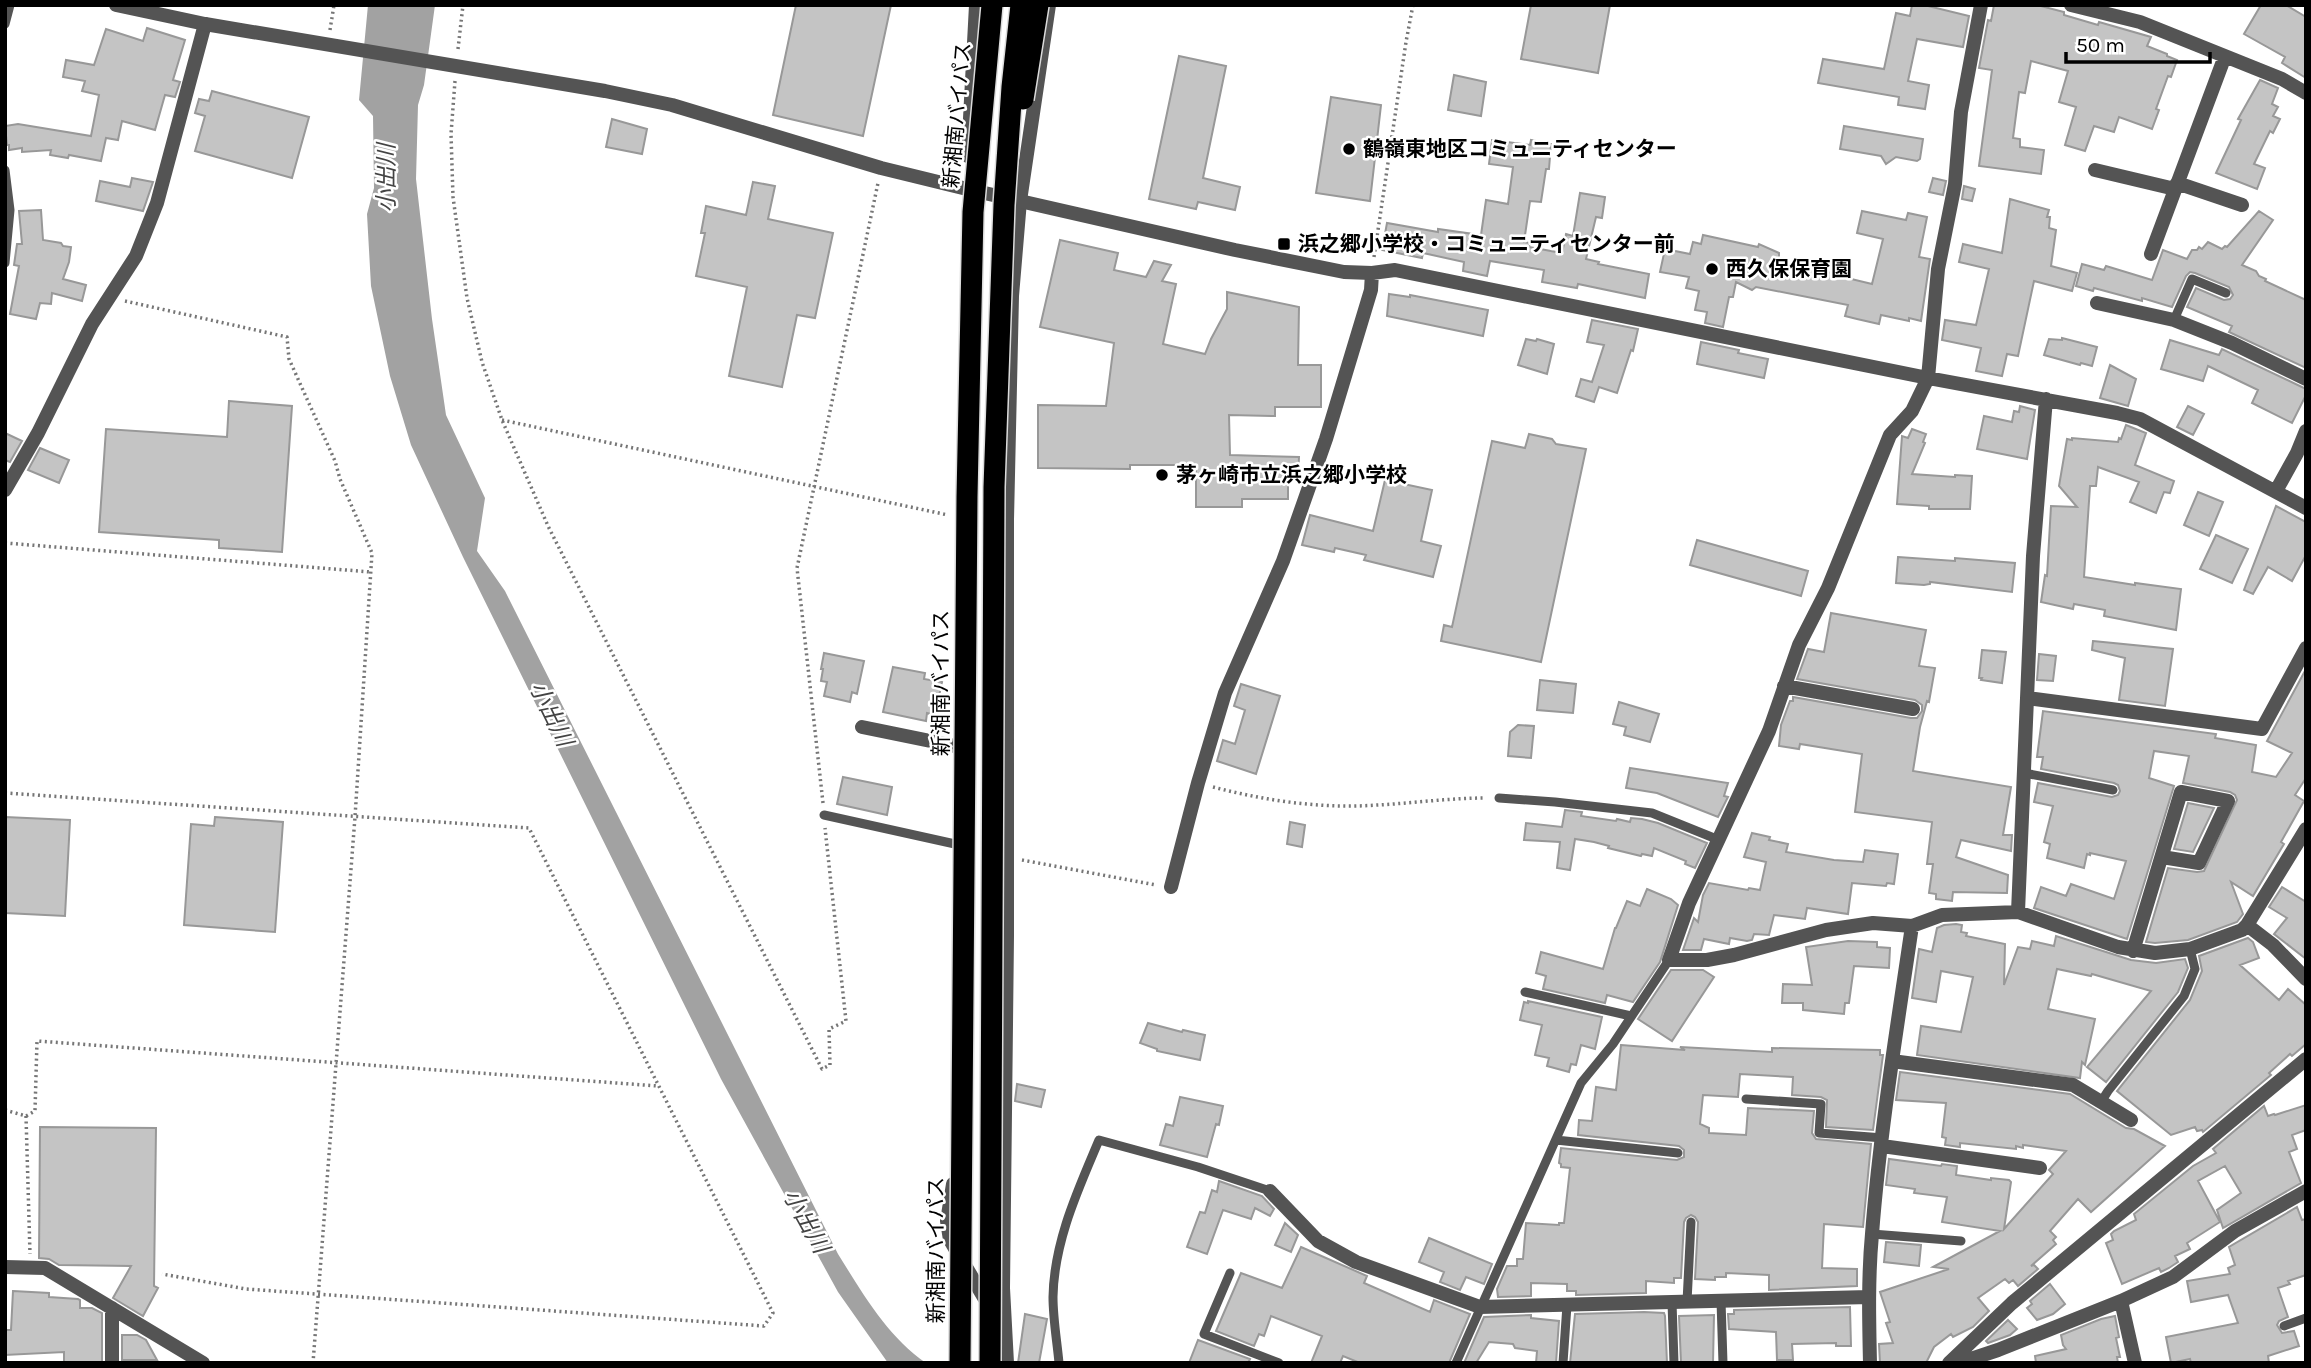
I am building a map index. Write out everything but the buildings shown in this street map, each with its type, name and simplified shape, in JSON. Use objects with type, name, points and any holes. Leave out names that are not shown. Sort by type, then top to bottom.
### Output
[{"type":"highway","points":[[973,212],[979,5]]},
{"type":"highway","name":"新湘南バイパス","points":[[960,1363],[967,511],[973,212],[992,5]]},
{"type":"highway","points":[[1012,203],[1012,87],[1021,5]]},
{"type":"highway","points":[[990,1363],[994,487],[1012,203],[1038,5]]},
{"type":"street","points":[[116,5],[205,24],[605,91],[672,105],[881,168],[1012,203],[1344,272],[1395,270],[2140,419],[2306,508]]},
{"type":"street","points":[[979,5],[967,189],[955,746],[953,1177],[947,1221],[950,1240],[1004,1331]]},
{"type":"street","points":[[1007,1363],[1004,1331],[1007,519],[1013,296],[1012,203],[1049,5]]},
{"type":"street","points":[[1981,5],[1961,112],[1955,184],[1938,269],[1928,378],[1912,411],[1890,435],[1828,588],[1799,645],[1769,732],[1689,903],[1669,960],[1707,960],[1826,930],[1873,923],[1912,926],[1942,915],[2018,912],[2133,951],[2155,953],[2190,949],[2242,930],[2247,925],[2306,829]]},
{"type":"street","points":[[2071,5],[2140,22],[2282,79],[2306,93]]},
{"type":"street","points":[[5,490],[38,433],[92,324],[136,256],[157,203],[205,24]]},
{"type":"street","points":[[2151,254],[2225,56]]},
{"type":"street","points":[[2095,170],[2176,186],[2242,205]]},
{"type":"street","points":[[1171,887],[1225,693],[1283,561],[1326,439],[1371,290],[1372,273]]},
{"type":"street","points":[[2097,303],[2174,320],[2232,343],[2306,379]]},
{"type":"street","points":[[2018,912],[2034,556],[2046,400]]},
{"type":"street","points":[[2276,491],[2306,431]]},
{"type":"street","points":[[2027,698],[2262,729],[2306,648]]},
{"type":"street","points":[[1784,686],[1913,709]]},
{"type":"street","points":[[862,727],[955,746]]},
{"type":"street","points":[[2133,951],[2180,792],[2228,802],[2199,863],[2162,857]]},
{"type":"street","points":[[2247,925],[2273,945],[2306,979]]},
{"type":"street","points":[[1870,1363],[1872,1234],[1892,1061],[1912,926]]},
{"type":"street","points":[[1949,1363],[2012,1303],[2306,1059]]},
{"type":"street","points":[[1892,1061],[2073,1085],[2131,1120]]},
{"type":"street","points":[[1882,1142],[2040,1168]]},
{"type":"street","points":[[1270,1191],[1318,1241],[1356,1262],[1480,1307],[1869,1297]]},
{"type":"street","points":[[1959,1363],[2121,1301],[2172,1277],[2235,1231],[2306,1191]]},
{"type":"street","points":[[5,1266],[45,1268],[203,1363]]},
{"type":"street","points":[[2121,1301],[2135,1363]]},
{"type":"street","points":[[112,1308],[113,1363]]},
{"type":"lane","points":[[5,24],[10,5]]},
{"type":"lane","points":[[5,170],[10,210],[5,264]]},
{"type":"lane","points":[[2174,320],[2192,279],[2226,293]]},
{"type":"lane","points":[[2024,773],[2113,790]]},
{"type":"lane","points":[[1499,798],[1652,814],[1719,841]]},
{"type":"lane","points":[[824,815],[956,844]]},
{"type":"lane","points":[[2101,1102],[2184,996],[2195,969],[2190,949]]},
{"type":"lane","points":[[1456,1363],[1504,1257],[1525,1203],[1581,1083],[1613,1044],[1669,960]]},
{"type":"lane","points":[[1525,992],[1631,1016]]},
{"type":"lane","points":[[1746,1099],[1821,1104],[1819,1133],[1882,1142]]},
{"type":"lane","points":[[1059,1363],[1053,1299],[1056,1261],[1072,1205],[1099,1140],[1198,1167],[1270,1191]]},
{"type":"lane","points":[[1556,1140],[1678,1153]]},
{"type":"lane","points":[[1674,1363],[1691,1222]]},
{"type":"lane","points":[[1872,1234],[1961,1241]]},
{"type":"lane","points":[[1230,1273],[1204,1334],[1279,1363]]},
{"type":"lane","points":[[1721,1301],[1723,1363]]},
{"type":"lane","points":[[1563,1363],[1567,1305]]},
{"type":"lane","points":[[2284,1326],[2306,1318]]},
{"type":"path","points":[[329,46],[334,5]]},
{"type":"path","points":[[463,5],[455,67],[451,134],[453,197],[467,298],[482,362],[502,420],[555,538],[822,1069],[830,1065],[829,1029],[846,1021],[797,568],[881,168]]},
{"type":"path","points":[[1372,273],[1413,5]]},
{"type":"path","points":[[109,298],[287,337],[289,359],[335,461],[372,553],[355,817],[313,1363]]},
{"type":"path","points":[[502,420],[959,518]]},
{"type":"path","points":[[5,543],[371,572]]},
{"type":"path","points":[[1198,783],[1258,799],[1308,804],[1376,806],[1457,798],[1499,798]]},
{"type":"path","points":[[5,793],[529,828],[773,1313],[764,1326],[246,1289],[162,1274]]},
{"type":"path","points":[[1006,858],[1171,887]]},
{"type":"path","points":[[5,1110],[26,1116],[35,1111],[37,1041],[658,1086]]},
{"type":"path","points":[[26,1116],[30,1266]]},
{"type":"water","name":"小出川","points":[[368,5],[435,5],[424,85],[418,105],[416,179],[446,415],[485,498],[477,551],[505,591],[838,1254],[888,1327],[926,1363],[888,1363],[838,1292],[721,1079],[463,557],[411,445],[390,376],[371,286],[367,214],[374,188],[373,116],[359,100]]},
{"type":"place","name":"鶴嶺東地区コミュニティセンター","points":[[1349,149]]},
{"type":"place","name":"浜之郷小学校・コミュニティセンター前","points":[[1284,244]]},
{"type":"place","name":"西久保保育園","points":[[1712,269]]},
{"type":"place","name":"茅ヶ崎市立浜之郷小学校","points":[[1162,475]]}]
